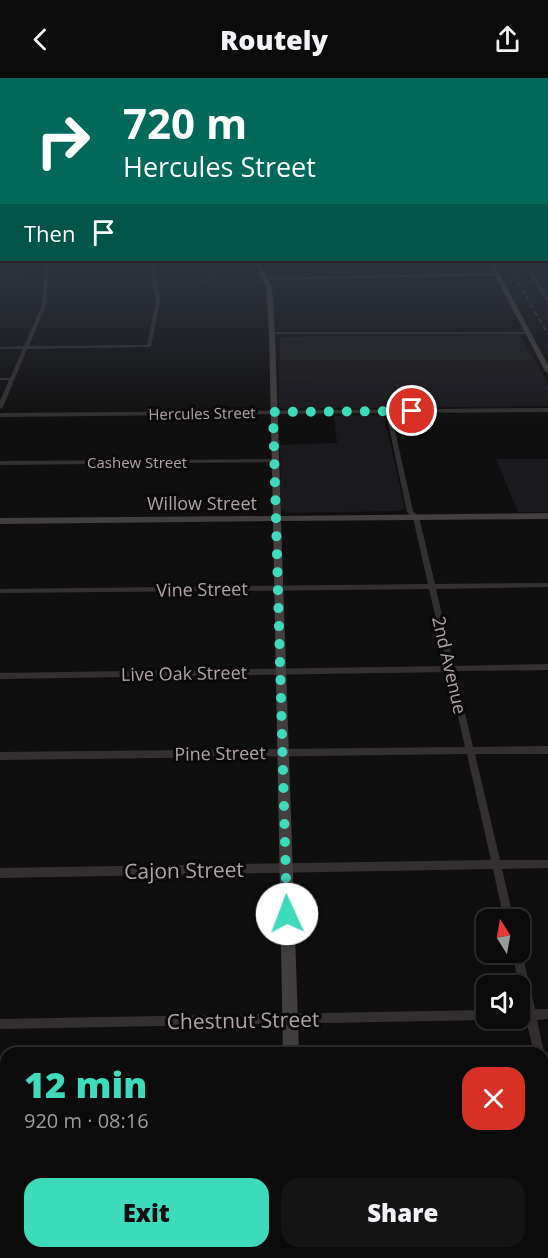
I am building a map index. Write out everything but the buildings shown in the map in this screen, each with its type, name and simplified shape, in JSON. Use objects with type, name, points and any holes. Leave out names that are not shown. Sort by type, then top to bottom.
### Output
[{"type":"street","points":[[0,407],[40,314]]},
{"type":"street","points":[[0,348],[149,346],[155,314]]},
{"type":"street","points":[[271,314],[291,1047]]},
{"type":"street","points":[[518,314],[548,371]]},
{"type":"street","points":[[272,333],[528,333]]},
{"type":"street","points":[[0,379],[13,379]]},
{"type":"street","name":"Hercules Street","points":[[0,415],[548,410]]},
{"type":"street","name":"2nd Avenue","points":[[388,411],[410,512],[416,517],[468,750],[507,909]]},
{"type":"street","name":"Cashew Street","points":[[0,463],[274,461]]},
{"type":"street","name":"Willow Street","points":[[0,521],[548,516]]},
{"type":"street","name":"Vine Street","points":[[0,591],[548,585]]},
{"type":"street","name":"Live Oak Street","points":[[0,676],[548,668]]},
{"type":"street","name":"Pine Street","points":[[0,756],[548,750]]},
{"type":"street","name":"Cajon Street","points":[[0,873],[548,864]]},
{"type":"street","points":[[530,1015],[548,1014]]},
{"type":"street","name":"Chestnut Street","points":[[0,1024],[476,1015]]},
{"type":"street","points":[[530,1029],[536,1047]]},
{"type":"shaded area","points":[[520,335],[544,377],[279,379],[280,337]]},
{"type":"shaded area","points":[[544,377],[548,386],[548,406],[283,409],[278,406],[279,379]]},
{"type":"shaded area","points":[[384,415],[405,508],[399,511],[286,513],[281,509],[280,445],[337,443],[334,416]]},
{"type":"shaded area","points":[[496,459],[548,459],[548,512],[518,512]]},
{"type":"railway","points":[[536,314],[548,334]]},
{"type":"route","points":[[287,914],[273,412],[412,411]]}]
